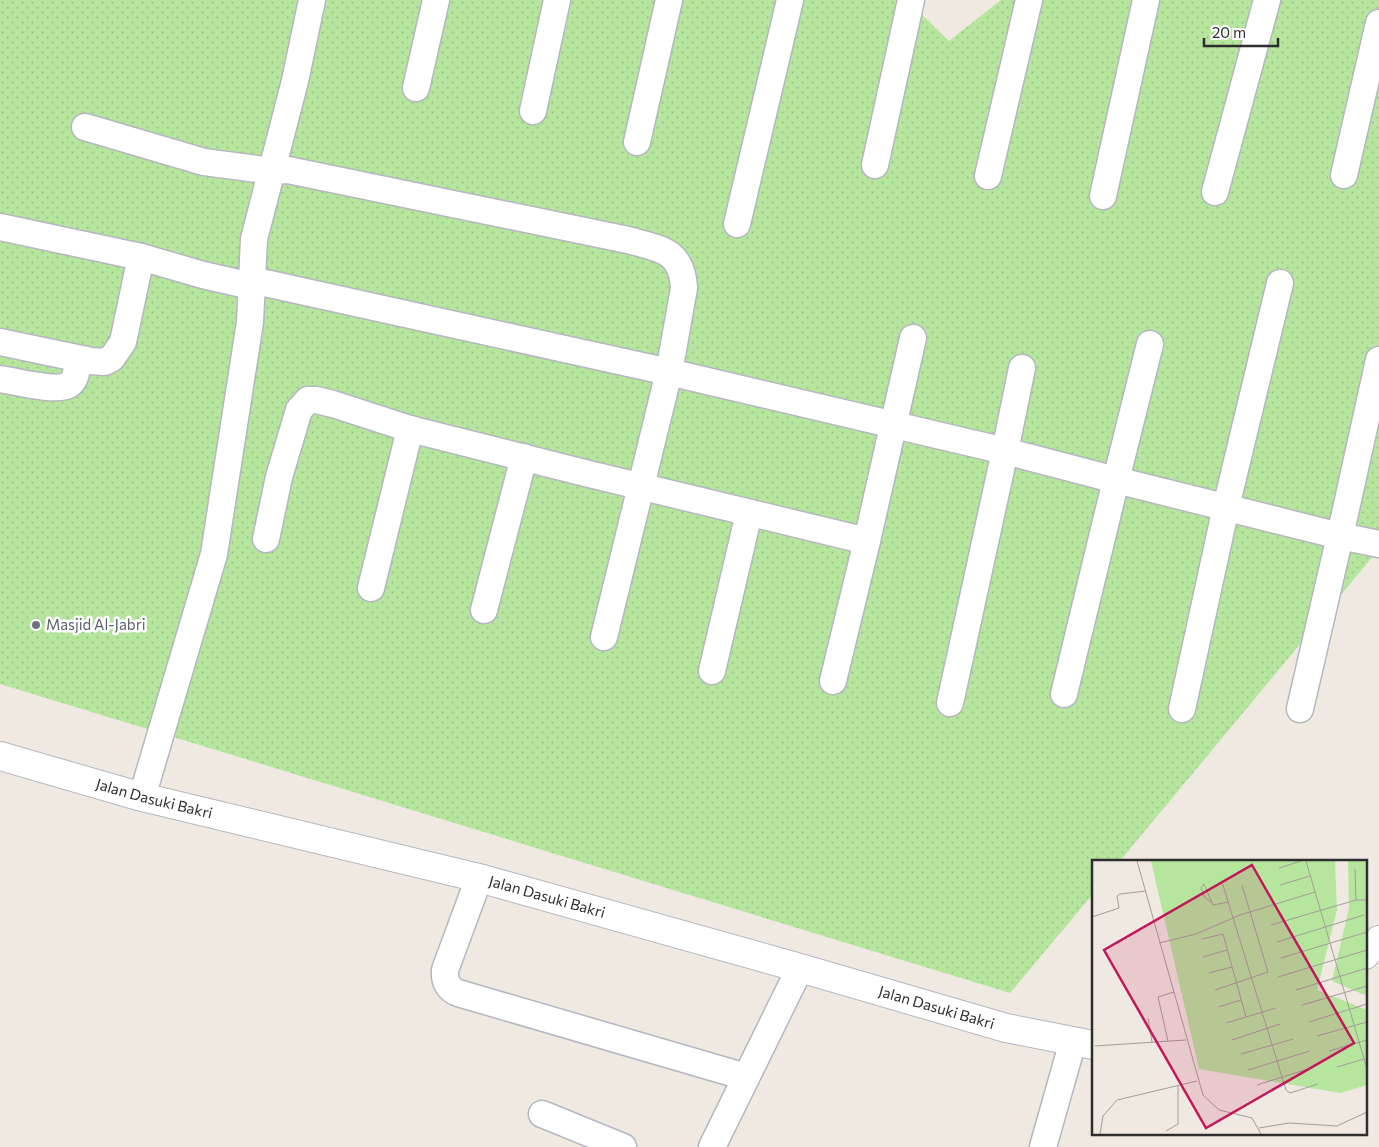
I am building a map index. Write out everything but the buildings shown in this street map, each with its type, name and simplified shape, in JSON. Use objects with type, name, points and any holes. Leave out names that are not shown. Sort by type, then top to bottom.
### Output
[{"type":"main road","name":"Jalan Dasuki Bakri","points":[[0,756],[142,797],[479,878],[1006,1028],[1083,1043]]},
{"type":"main road","points":[[1366,954],[1379,940]]},
{"type":"street","points":[[142,797],[214,554],[250,322],[254,239],[294,81],[312,0]]},
{"type":"street","points":[[416,88],[436,0]]},
{"type":"street","points":[[532,111],[557,0]]},
{"type":"street","points":[[637,142],[669,0]]},
{"type":"street","points":[[737,224],[790,0]]},
{"type":"street","points":[[875,165],[911,0]]},
{"type":"street","points":[[988,176],[1029,0]]},
{"type":"street","points":[[1103,196],[1146,0]]},
{"type":"street","points":[[1215,192],[1267,0]]},
{"type":"street","points":[[1344,176],[1379,23]]},
{"type":"street","points":[[84,127],[204,162],[271,171],[288,170],[628,240],[665,251],[676,260],[684,274],[684,288],[669,372],[604,637]]},
{"type":"street","points":[[0,227],[141,257],[203,275],[251,286],[265,283],[669,372],[1006,451],[1340,536],[1379,544]]},
{"type":"street","points":[[0,342],[104,362],[112,358],[123,342],[141,257]]},
{"type":"street","points":[[1182,708],[1226,507],[1280,283]]},
{"type":"street","points":[[833,681],[913,338]]},
{"type":"street","points":[[1064,694],[1150,344]]},
{"type":"street","points":[[0,379],[60,388],[69,384],[74,378],[78,358]]},
{"type":"street","points":[[1300,709],[1379,360]]},
{"type":"street","points":[[950,703],[1006,451],[1022,368]]},
{"type":"street","points":[[266,539],[279,477],[299,410],[308,400],[316,400],[410,429],[867,541]]},
{"type":"street","points":[[371,588],[410,429]]},
{"type":"street","points":[[484,610],[524,457]]},
{"type":"street","points":[[712,671],[750,513]]},
{"type":"street","points":[[479,878],[445,970],[445,980],[454,992],[746,1077]]},
{"type":"street","points":[[712,1147],[800,968]]},
{"type":"street","points":[[1043,1147],[1083,1043]]},
{"type":"street","points":[[542,1114],[623,1147]]},
{"type":"green space","points":[[0,0],[907,0],[949,41],[1001,0],[1379,0],[1379,549],[1121,860],[1092,860],[1092,895],[1010,993],[0,684]]},
{"type":"place","name":"Masjid Al-Jabri","points":[[36,625]]}]
